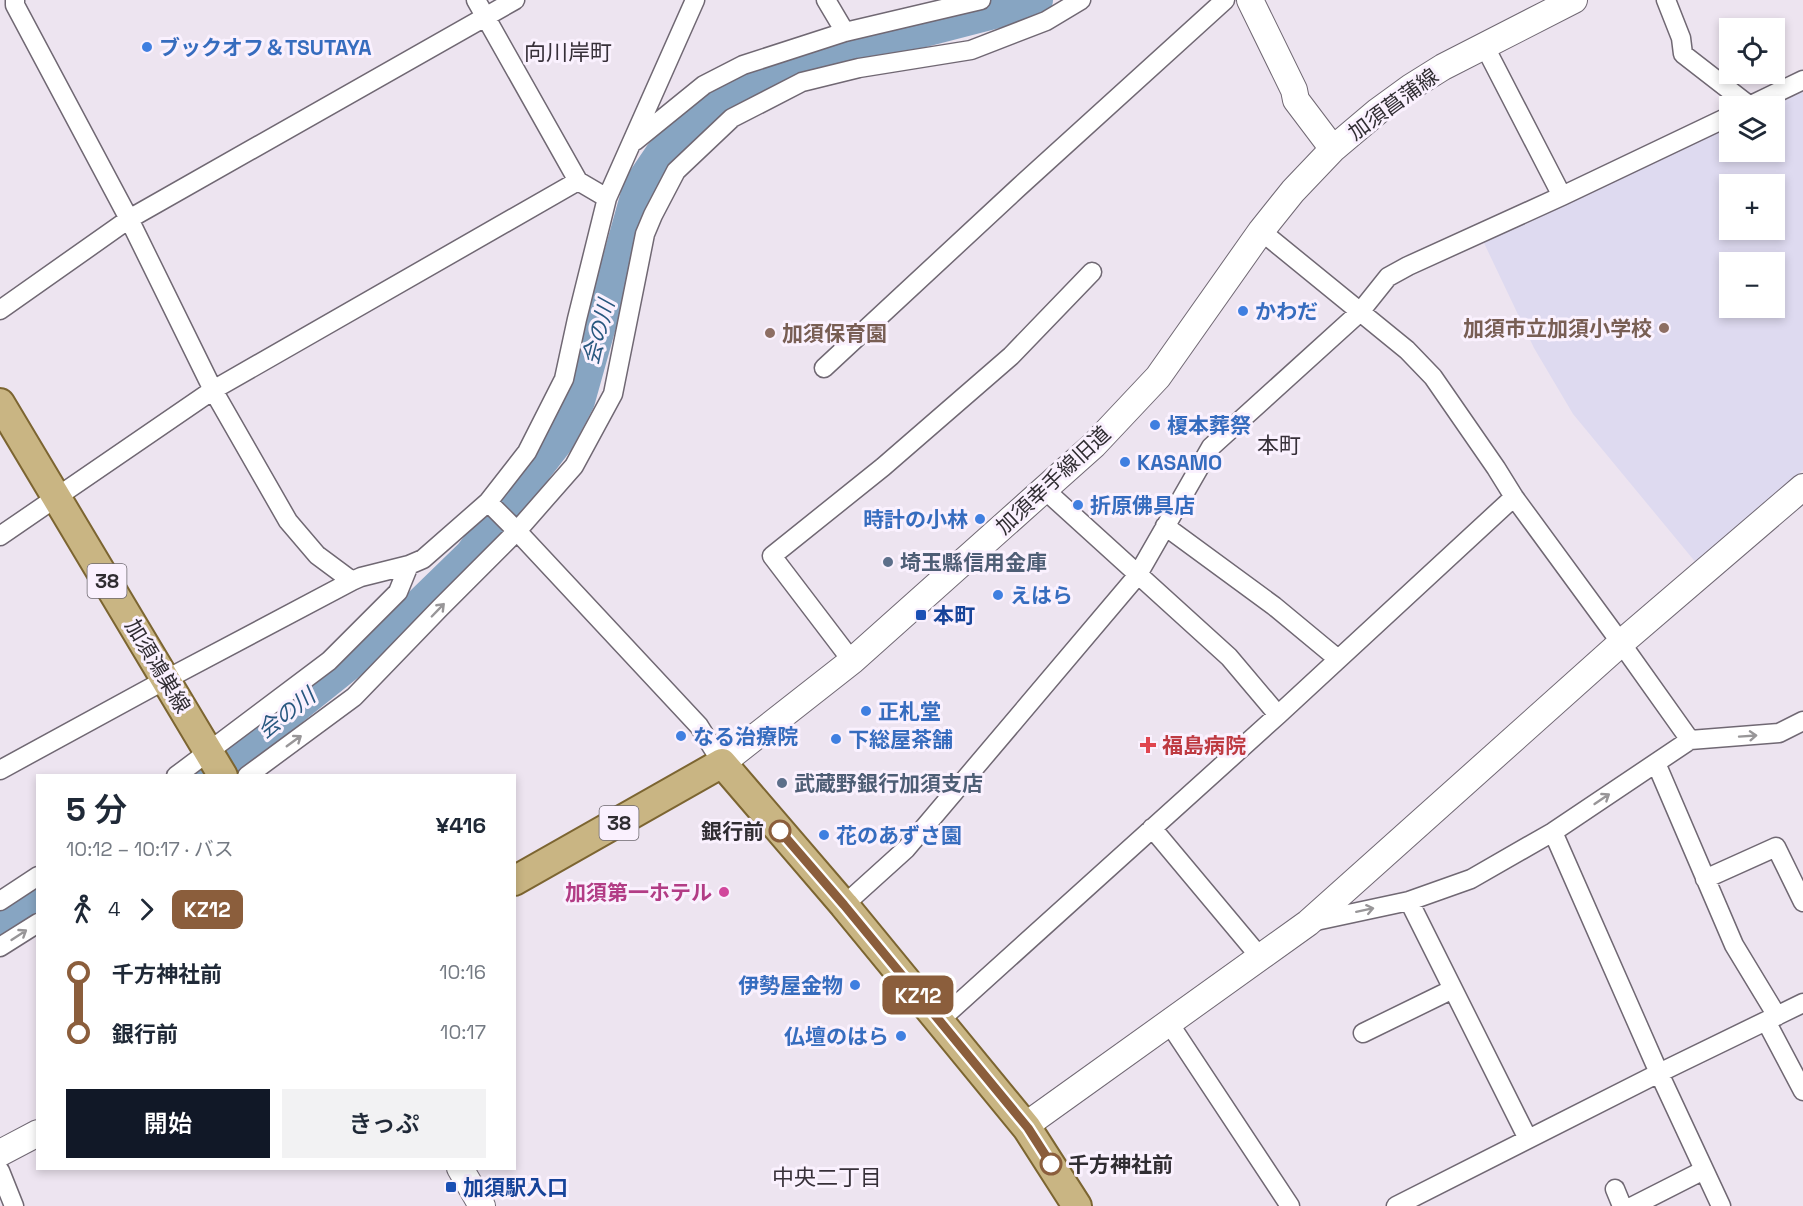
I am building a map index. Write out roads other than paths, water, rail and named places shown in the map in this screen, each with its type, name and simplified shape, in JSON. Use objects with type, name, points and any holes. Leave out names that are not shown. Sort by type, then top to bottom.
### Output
[{"type":"main road","name":"加須鴻巣線","points":[[0,403],[215,762]]},
{"type":"main road","name":"38","points":[[516,880],[722,763]]},
{"type":"main road","points":[[722,763],[844,905],[1028,1128],[1077,1206]]},
{"type":"street","points":[[15,0],[15,5],[129,219],[213,390],[288,521],[317,555],[352,581]]},
{"type":"street","points":[[476,0],[578,181],[607,198]]},
{"type":"street","points":[[0,310],[129,219],[515,0]]},
{"type":"street","points":[[0,771],[352,581],[423,559],[488,502],[527,452],[564,379],[607,198],[695,0]]},
{"type":"street","points":[[826,0],[845,32]]},
{"type":"street","points":[[632,144],[704,85],[743,65],[845,32],[981,0]]},
{"type":"street","points":[[250,774],[354,697],[517,531],[574,466],[613,394],[645,234],[657,206],[676,171],[732,118],[802,82],[859,68],[971,50],[1046,21],[1081,0]]},
{"type":"street","points":[[824,368],[1225,0]]},
{"type":"street","name":"加須菖蒲線","points":[[1250,0],[1294,90],[1296,100],[1333,149],[1378,111],[1443,67],[1574,0]]},
{"type":"street","points":[[1666,0],[1681,38],[1683,54],[1736,96]]},
{"type":"street","points":[[1484,45],[1562,196]]},
{"type":"street","points":[[1770,96],[1803,80]]},
{"type":"street","points":[[844,905],[906,849],[1137,576],[1211,447],[1360,312],[1389,277],[1408,266],[1719,121]]},
{"type":"street","name":"加須幸手線旧道","points":[[722,763],[852,661],[1094,445],[1158,377],[1261,231],[1293,191],[1333,149]]},
{"type":"street","points":[[0,536],[213,390],[578,181]]},
{"type":"street","points":[[1261,231],[1407,350],[1433,377],[1514,497],[1690,740]]},
{"type":"street","points":[[852,661],[772,556],[883,467],[1011,356],[1092,272]]},
{"type":"street","points":[[1028,1128],[1036,1118],[1308,923],[1621,643],[1803,487]]},
{"type":"street","points":[[1045,490],[1228,657],[1278,715]]},
{"type":"street","points":[[939,1021],[1278,715],[1514,497]]},
{"type":"street","points":[[488,502],[699,726],[722,763]]},
{"type":"street","points":[[1165,526],[1274,606],[1338,659]]},
{"type":"street","points":[[182,774],[215,762],[329,661],[398,592],[409,565]]},
{"type":"street","points":[[1308,923],[1409,901],[1471,879],[1553,832],[1690,740],[1779,733],[1803,721]]},
{"type":"street","points":[[1656,763],[1734,945],[1772,1018],[1803,1091]]},
{"type":"street","points":[[1152,828],[1260,957]]},
{"type":"street","points":[[1553,832],[1721,1206]]},
{"type":"street","points":[[1705,879],[1776,847],[1803,902]]},
{"type":"street","points":[[0,901],[36,877]]},
{"type":"street","points":[[1409,901],[1528,1139]]},
{"type":"street","points":[[0,947],[36,924]]},
{"type":"street","points":[[1363,1033],[1453,989]]},
{"type":"street","points":[[1396,1206],[1659,1072],[1803,1003]]},
{"type":"street","points":[[1169,1023],[1290,1206]]},
{"type":"street","points":[[0,1153],[36,1134]]},
{"type":"street","points":[[461,1170],[482,1206]]},
{"type":"street","points":[[1633,1206],[1704,1170]]},
{"type":"street","points":[[0,1171],[14,1206]]},
{"type":"street","points":[[1615,1189],[1622,1206]]},
{"type":"waterway","name":"会の川","points":[[209,774],[397,626],[470,555],[558,441],[579,401],[639,186],[660,155],[718,98],[760,77],[1037,0]]},
{"type":"waterway","name":"会の川","points":[[0,926],[36,899]]},
{"type":"place","name":"ブックオフ＆TSUTAYA","points":[[147,47]]},
{"type":"place","name":"かわだ","points":[[1243,311]]},
{"type":"place","name":"加須市立加須小学校","points":[[1664,328]]},
{"type":"place","name":"加須保育園","points":[[770,333]]},
{"type":"place","name":"榎本葬祭","points":[[1155,425]]},
{"type":"place","name":"KASAMO","points":[[1125,462]]},
{"type":"place","name":"折原佛具店","points":[[1078,505]]},
{"type":"place","name":"時計の小林","points":[[980,519]]},
{"type":"place","name":"埼玉縣信用金庫","points":[[888,562]]},
{"type":"place","name":"えはら","points":[[998,595]]},
{"type":"place","name":"本町","points":[[921,615]]},
{"type":"place","name":"正札堂","points":[[866,711]]},
{"type":"place","name":"なる治療院","points":[[681,736]]},
{"type":"place","name":"下総屋茶舗","points":[[836,739]]},
{"type":"place","name":"福島病院","points":[[1148,745]]},
{"type":"place","name":"武蔵野銀行加須支店","points":[[782,783]]},
{"type":"place","name":"銀行前","points":[[780,831]]},
{"type":"place","name":"花のあずさ園","points":[[824,835]]},
{"type":"place","name":"加須第一ホテル","points":[[724,892]]},
{"type":"place","name":"伊勢屋金物","points":[[855,985]]},
{"type":"place","name":"仏壇のはら","points":[[901,1036]]},
{"type":"place","name":"千方神社前","points":[[1051,1164]]},
{"type":"place","name":"加須駅入口","points":[[451,1187]]},
{"type":"district","name":"向川岸町","points":[[568,52]]},
{"type":"district","name":"本町","points":[[1279,445]]},
{"type":"district","name":"中央二丁目","points":[[827,1177]]}]
